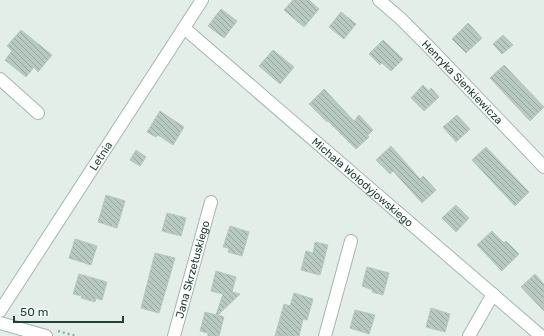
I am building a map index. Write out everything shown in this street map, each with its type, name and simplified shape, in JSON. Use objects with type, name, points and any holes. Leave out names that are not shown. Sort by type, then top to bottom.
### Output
[{"type":"street","name":"Letnia","points":[[0,311],[131,107],[202,0]]},
{"type":"street","name":"Henryka Sienkiewicza","points":[[379,0],[401,19],[429,47],[544,167]]},
{"type":"street","name":"Michała Wołodyjowskiego","points":[[184,28],[541,336]]},
{"type":"street","points":[[0,80],[38,113]]},
{"type":"street","name":"Jana Skrzetuskiego","points":[[174,336],[212,202]]},
{"type":"street","points":[[325,336],[351,241]]},
{"type":"street","points":[[470,336],[492,294]]},
{"type":"street","points":[[0,323],[46,336]]},
{"type":"building","points":[[293,0],[309,0],[319,9],[304,27],[284,10]]},
{"type":"building","points":[[221,9],[237,21],[224,38],[208,26]]},
{"type":"building","points":[[341,12],[356,24],[344,39],[329,27]]},
{"type":"building","points":[[468,23],[482,38],[466,53],[452,39]]},
{"type":"building","points":[[21,30],[52,55],[38,72],[34,67],[26,77],[5,60],[12,51],[7,46]]},
{"type":"building","points":[[503,35],[513,45],[502,54],[493,44]]},
{"type":"building","points":[[383,40],[403,59],[391,71],[382,63],[380,65],[369,54]]},
{"type":"building","points":[[273,50],[294,67],[280,84],[259,66]]},
{"type":"building","points":[[504,65],[544,107],[530,121],[490,78]]},
{"type":"building","points":[[423,85],[429,91],[431,88],[439,97],[424,111],[411,98]]},
{"type":"building","points":[[324,89],[354,121],[359,115],[373,130],[367,136],[369,137],[356,149],[309,104]]},
{"type":"building","points":[[160,111],[184,127],[173,145],[158,135],[156,137],[147,132]]},
{"type":"building","points":[[457,115],[470,129],[456,142],[443,127]]},
{"type":"building","points":[[391,146],[420,179],[423,176],[436,190],[422,203],[393,171],[390,174],[376,160]]},
{"type":"building","points":[[486,147],[529,192],[515,206],[472,160]]},
{"type":"building","points":[[136,150],[146,157],[140,166],[130,160]]},
{"type":"building","points":[[106,195],[125,201],[117,228],[98,222]]},
{"type":"building","points":[[456,205],[469,218],[456,232],[442,218]]},
{"type":"building","points":[[167,213],[186,218],[181,236],[162,231]]},
{"type":"building","points":[[230,226],[249,232],[242,256],[228,252],[229,248],[223,247]]},
{"type":"building","points":[[492,231],[504,243],[506,241],[519,254],[502,271],[477,245]]},
{"type":"building","points":[[75,239],[97,246],[91,265],[69,258]]},
{"type":"building","points":[[315,242],[328,245],[320,275],[301,270],[306,251],[313,253]]},
{"type":"building","points":[[155,253],[175,258],[159,313],[141,308]]},
{"type":"building","points":[[367,267],[389,273],[383,295],[372,292],[373,290],[362,286]]},
{"type":"building","points":[[216,271],[236,277],[232,292],[240,294],[218,315],[224,317],[219,336],[208,336],[208,333],[200,331],[205,312],[216,315],[223,294],[211,291]]},
{"type":"building","points":[[79,274],[107,282],[102,300],[96,298],[95,302],[73,294]]},
{"type":"building","points":[[535,274],[544,284],[544,311],[521,287]]},
{"type":"building","points":[[294,293],[313,299],[307,320],[303,319],[299,336],[275,336],[284,304],[290,306]]},
{"type":"building","points":[[431,308],[450,314],[445,332],[426,327]]},
{"type":"building","points":[[355,310],[375,315],[369,334],[350,328]]}]
